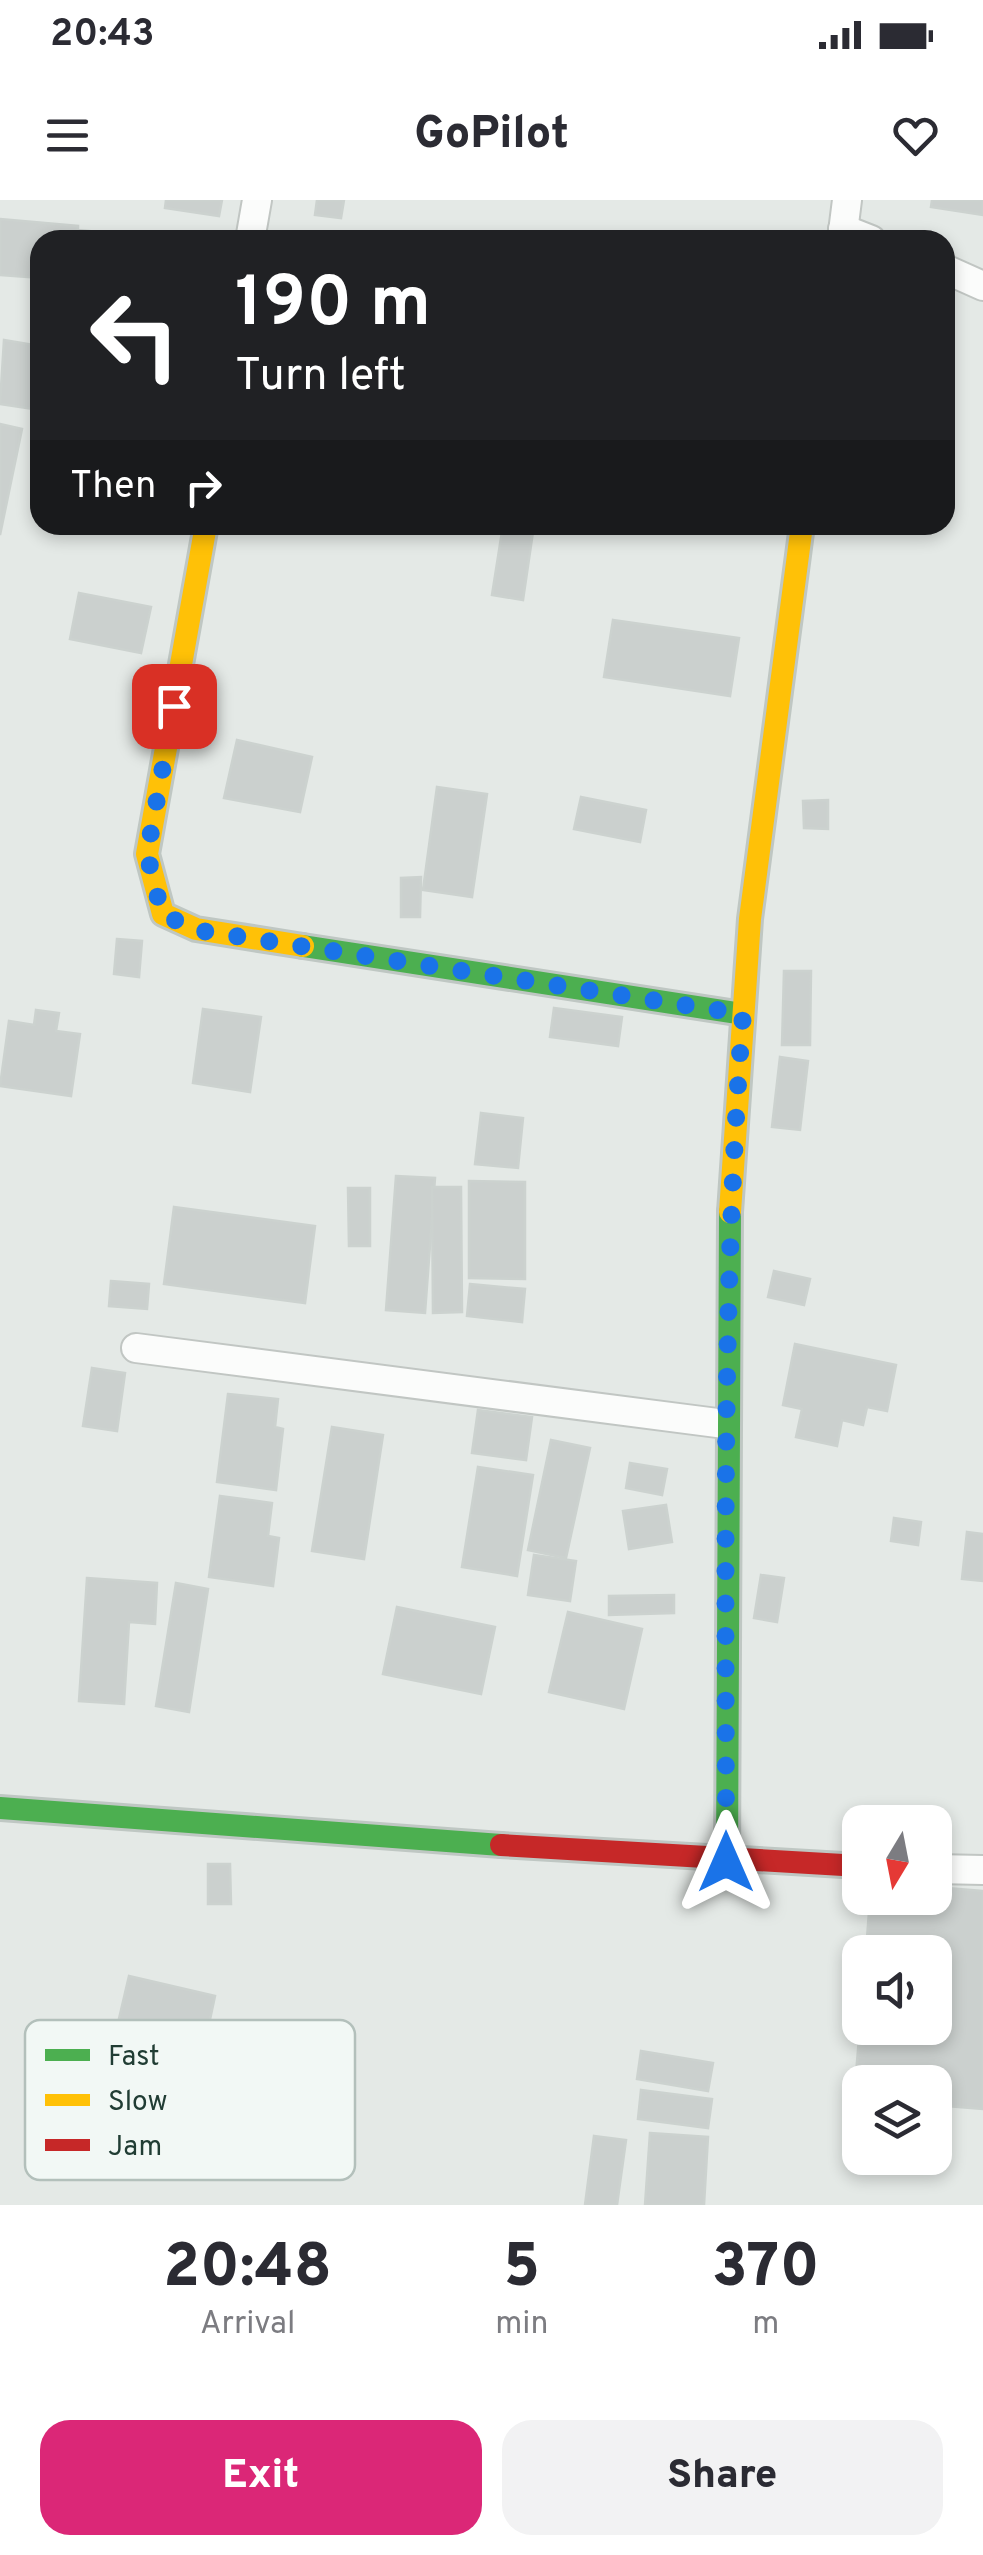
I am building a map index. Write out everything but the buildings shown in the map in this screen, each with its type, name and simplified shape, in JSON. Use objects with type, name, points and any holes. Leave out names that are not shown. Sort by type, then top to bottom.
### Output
[{"type":"street","points":[[252,230],[257,200]]},
{"type":"street","points":[[843,230],[847,200]]},
{"type":"street","points":[[955,273],[983,286]]},
{"type":"street","points":[[204,535],[147,854],[162,914],[196,930],[743,1014]]},
{"type":"street","points":[[726,1862],[726,1424],[732,1154],[754,870],[801,535]]},
{"type":"street","points":[[136,1348],[726,1424]]},
{"type":"street","points":[[2,1814],[726,1862],[842,1865]]},
{"type":"street","points":[[952,1869],[983,1870]]},
{"type":"traffic: fast","points":[[303,946],[743,1014]]},
{"type":"traffic: fast","points":[[727,1862],[730,1212]]},
{"type":"traffic: fast","points":[[0,1808],[501,1845]]},
{"type":"traffic: slow","points":[[204,535],[147,854],[163,914],[196,929],[303,946]]},
{"type":"traffic: slow","points":[[730,1212],[750,919],[801,535]]},
{"type":"traffic: jam","points":[[501,1845],[842,1865]]},
{"type":"route","points":[[174,706],[147,854],[162,914],[196,930],[743,1014],[732,1154],[726,1424],[726,1862]]}]
